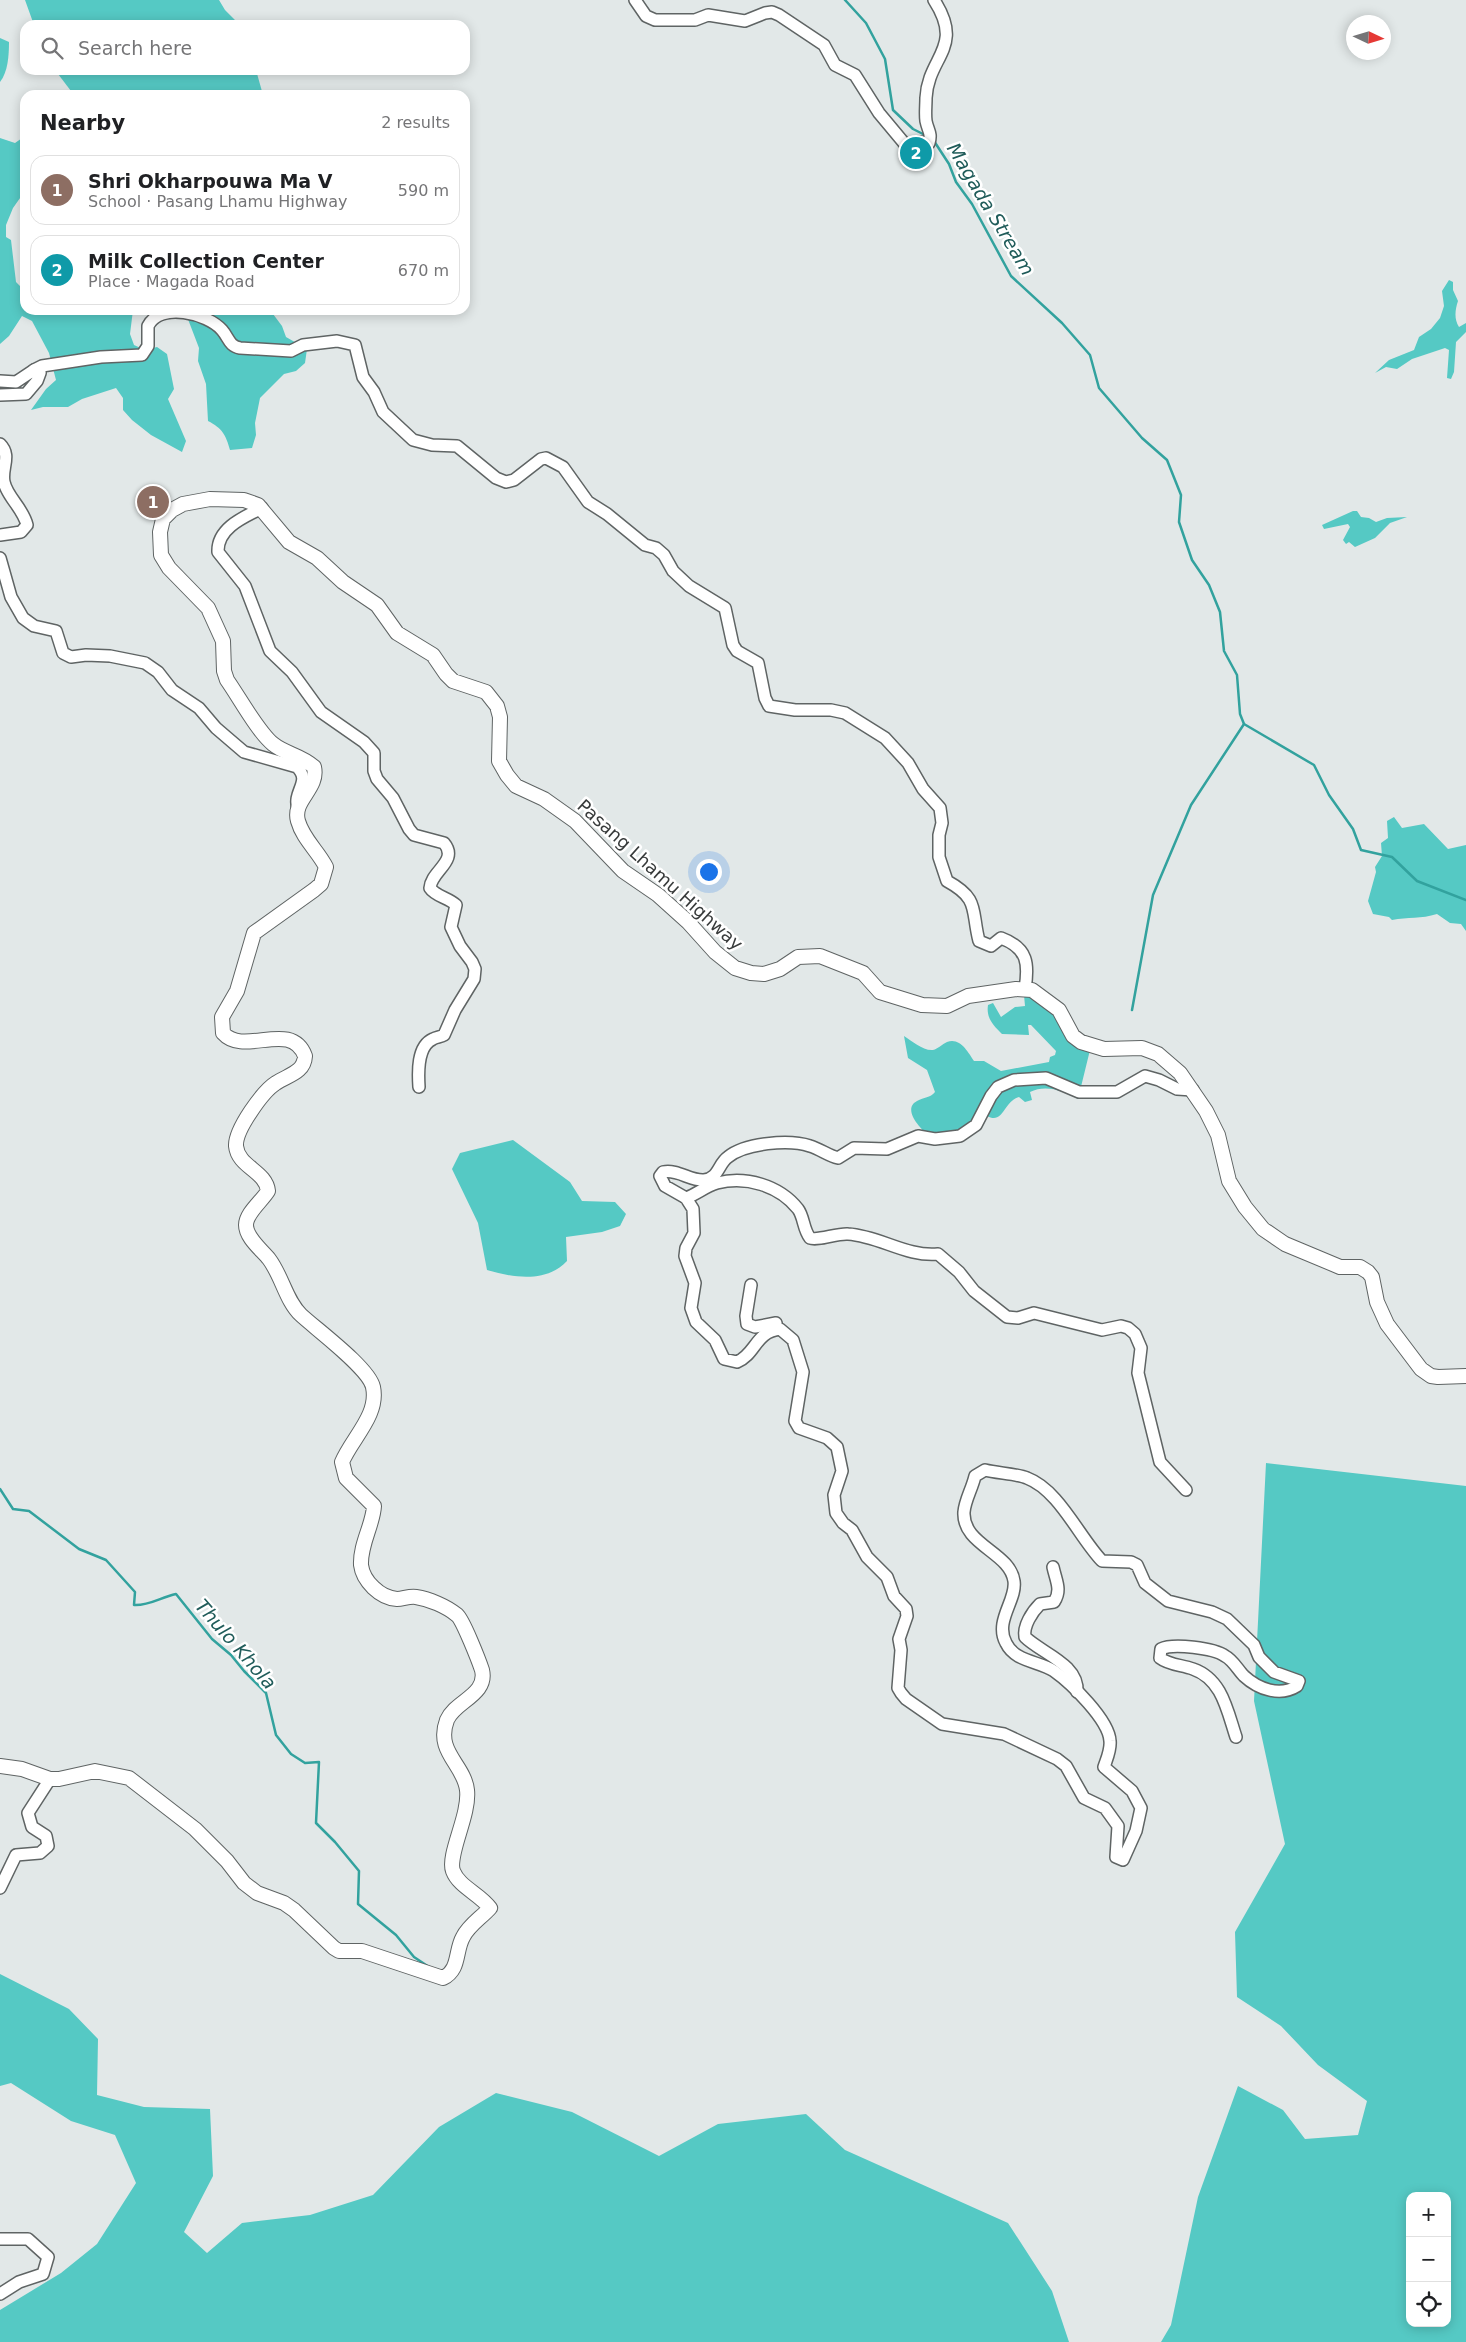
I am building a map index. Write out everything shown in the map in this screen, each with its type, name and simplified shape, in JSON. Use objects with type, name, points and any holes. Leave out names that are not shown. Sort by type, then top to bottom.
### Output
[{"type":"main road","name":"Pasang Lhamu Highway","points":[[298,809],[315,780],[314,767],[291,752],[275,746],[260,727],[227,680],[224,671],[223,641],[208,608],[169,568],[161,555],[160,532],[163,519],[172,510],[183,504],[210,499],[251,500],[262,508],[289,542],[317,558],[343,582],[377,605],[397,633],[433,655],[453,681],[486,692],[493,699],[500,717],[499,761],[506,775],[516,786],[544,799],[575,821],[623,871],[658,895],[688,922],[715,952],[735,968],[751,973],[764,974],[780,969],[798,957],[820,956],[835,960],[863,973],[880,992],[922,1005],[947,1006],[968,996],[1025,989]]},
{"type":"main road","points":[[0,1766],[22,1769],[50,1779],[59,1779],[95,1771],[129,1778],[195,1829],[227,1860],[244,1883],[257,1893],[284,1903],[294,1910],[339,1951],[362,1952],[443,1978],[452,1972],[459,1945],[467,1929],[490,1908],[466,1887],[453,1872],[451,1862],[465,1819],[467,1789],[464,1779],[446,1750],[444,1729],[452,1712],[477,1691],[481,1684],[482,1669],[458,1616],[426,1599],[412,1596],[395,1599],[382,1593],[367,1581],[363,1572],[362,1556],[374,1515],[374,1506],[346,1478],[342,1462],[371,1411],[373,1387],[370,1379],[341,1349],[299,1314],[278,1271],[250,1236],[246,1227],[247,1219],[268,1191],[264,1180],[240,1157],[236,1147],[237,1138],[246,1120],[267,1092],[277,1082],[290,1077],[300,1069],[305,1056],[298,1046],[284,1038],[236,1041],[223,1033],[221,1022],[237,991],[254,934],[314,890],[325,876],[326,868],[309,844],[297,819],[298,809]]},
{"type":"main road","points":[[1025,989],[1038,992],[1059,1010],[1072,1036],[1081,1042],[1104,1049],[1135,1047],[1149,1049],[1158,1054],[1180,1073],[1193,1090],[1218,1135],[1230,1181],[1245,1207],[1263,1229],[1285,1244],[1340,1267],[1360,1267],[1368,1272],[1372,1277],[1377,1302],[1387,1324],[1421,1370],[1431,1376],[1438,1377],[1466,1376]]},
{"type":"street","points":[[635,0],[646,16],[655,20],[695,20],[708,15],[745,21],[765,13],[772,12],[779,15],[824,45],[835,65],[855,75],[879,113],[909,148],[918,142],[929,143],[931,136],[926,118],[929,80],[942,55],[946,37],[942,14],[934,0]]},
{"type":"street","points":[[0,381],[16,382],[42,366],[101,357],[142,355],[148,346],[148,326],[154,318],[166,315]]},
{"type":"street","points":[[195,315],[222,330],[234,347],[252,350],[291,351],[303,345],[337,341],[355,345],[363,377],[374,392],[383,412],[413,440],[432,445],[457,446],[496,478],[506,482],[514,480],[541,459],[554,462],[563,467],[588,502],[607,514],[638,541],[656,548],[664,554],[673,571],[689,586],[725,608],[733,646],[737,651],[758,663],[764,685],[765,698],[770,706],[795,710],[830,710],[845,713],[886,738],[908,764],[923,789],[940,808],[942,823],[939,835],[939,857],[947,881],[967,893],[974,908],[979,941],[990,946],[1000,938],[1024,954],[1028,965],[1025,989]]},
{"type":"street","points":[[0,395],[26,394],[39,377],[40,373],[34,370]]},
{"type":"street","points":[[0,444],[6,453],[4,481],[22,511],[27,525],[21,532],[0,535]]},
{"type":"street","points":[[262,508],[228,528],[219,541],[218,552],[245,586],[270,651],[292,672],[321,712],[371,748],[376,758],[374,771],[377,779],[393,798],[414,835],[444,843],[448,850],[448,860],[433,876],[430,888],[433,892],[449,898],[456,904],[451,927],[460,946],[472,962],[474,979],[455,1010],[444,1035],[432,1039],[422,1050],[419,1087]]},
{"type":"street","points":[[0,558],[16,608],[29,623],[56,631],[63,653],[71,657],[86,655],[110,656],[151,666],[172,690],[199,708],[216,728],[244,752],[297,767],[304,779],[296,796],[298,809]]},
{"type":"street","points":[[1193,1090],[1177,1089],[1159,1080],[1144,1076],[1124,1090],[1117,1092],[1079,1092],[1046,1078],[1014,1080],[998,1087],[991,1096],[976,1125],[960,1136],[935,1139],[918,1136],[887,1149],[854,1148],[838,1158],[802,1144],[776,1144],[752,1147],[727,1157],[717,1174],[705,1180],[669,1171],[663,1172],[660,1176],[665,1186],[686,1198],[693,1209],[694,1233],[685,1256],[695,1283],[692,1308],[696,1322],[715,1340],[724,1358],[728,1362],[742,1360],[763,1334],[780,1329],[793,1340],[798,1350],[803,1372],[803,1384],[795,1421],[800,1428],[826,1438],[837,1447],[842,1471],[834,1495],[836,1513],[843,1523],[852,1530],[867,1556],[886,1577],[894,1596],[906,1609],[907,1616],[899,1639],[901,1650],[898,1688],[906,1699],[942,1724],[1004,1734],[1057,1759],[1066,1766],[1084,1798],[1105,1808],[1118,1826],[1116,1857],[1123,1860],[1136,1832],[1141,1808],[1132,1791],[1104,1767],[1110,1751],[1108,1732],[1097,1714],[1053,1670],[1014,1654],[1005,1643],[1003,1622],[1014,1583],[1012,1575],[1005,1564],[977,1540],[965,1519],[967,1499],[971,1493],[975,1476],[985,1470],[1028,1478],[1053,1498],[1086,1544],[1102,1561],[1131,1562],[1137,1565],[1145,1583],[1168,1601],[1212,1612],[1227,1620],[1254,1645],[1259,1657],[1274,1672],[1299,1681],[1297,1686],[1283,1692],[1271,1690],[1256,1686],[1226,1656],[1215,1651],[1176,1646],[1161,1649],[1160,1658],[1166,1663],[1196,1670],[1215,1683],[1222,1696],[1236,1737]]},
{"type":"street","points":[[686,1198],[716,1183],[741,1179],[751,1181],[773,1189],[798,1210],[804,1228],[810,1238],[814,1239],[833,1234],[848,1234],[919,1254],[938,1254],[959,1272],[974,1291],[1007,1317],[1018,1318],[1034,1313],[1102,1330],[1121,1326],[1128,1328],[1135,1334],[1141,1348],[1138,1373],[1160,1462],[1186,1490]]},
{"type":"street","points":[[751,1285],[746,1316],[747,1324],[755,1327],[778,1323]]},
{"type":"street","points":[[1053,1567],[1059,1591],[1057,1598],[1054,1602],[1040,1604],[1035,1609],[1024,1630],[1025,1637],[1036,1646],[1056,1657],[1073,1676],[1077,1684],[1077,1692]]},
{"type":"street","points":[[0,1888],[16,1855],[40,1853],[48,1846],[46,1836],[32,1826],[28,1813],[50,1779]]},
{"type":"street","points":[[0,2239],[28,2239],[48,2257],[43,2274],[19,2282],[0,2294]]},
{"type":"shaded area","points":[[25,0],[219,0],[225,10],[235,20],[32,20]]},
{"type":"shaded area","points":[[0,38],[9,42],[6,68],[0,82]]},
{"type":"shaded area","points":[[59,75],[257,75],[262,90],[70,90]]},
{"type":"shaded area","points":[[0,138],[15,143],[20,140],[20,198],[13,208],[6,225],[6,237],[11,240],[16,282],[20,286],[20,315],[132,315],[130,334],[134,345],[145,350],[157,347],[167,354],[174,389],[168,399],[186,441],[182,452],[151,435],[132,420],[123,410],[123,398],[116,388],[82,399],[68,407],[43,407],[31,410],[46,389],[56,380],[49,353],[32,321],[22,316],[9,336],[0,344]]},
{"type":"shaded area","points":[[1449,280],[1453,282],[1453,290],[1458,301],[1456,308],[1457,324],[1459,327],[1466,323],[1466,332],[1456,342],[1454,372],[1451,379],[1447,378],[1449,350],[1445,348],[1412,359],[1397,369],[1386,367],[1375,373],[1389,360],[1414,350],[1419,337],[1431,329],[1440,318],[1444,306],[1442,291]]},
{"type":"shaded area","points":[[186,315],[274,315],[282,326],[286,337],[307,349],[305,363],[296,371],[284,374],[260,398],[255,423],[256,435],[252,448],[230,450],[223,432],[208,421],[206,384],[198,361],[199,348]]},
{"type":"shaded area","points":[[1357,511],[1361,517],[1369,518],[1376,522],[1387,518],[1407,517],[1390,523],[1375,538],[1355,547],[1349,542],[1346,544],[1343,540],[1350,527],[1348,524],[1324,529],[1322,525]]},
{"type":"shaded area","points":[[1394,817],[1402,828],[1424,824],[1448,849],[1466,845],[1466,931],[1461,924],[1450,923],[1437,914],[1392,920],[1389,917],[1373,914],[1368,901],[1376,872],[1375,867],[1382,856],[1381,843],[1388,838],[1387,821]]},
{"type":"shaded area","points":[[1024,995],[1038,997],[1090,1050],[1078,1099],[1067,1093],[1055,1090],[1036,1090],[1030,1092],[1032,1100],[1025,1102],[1019,1097],[1013,1100],[998,1117],[988,1117],[981,1112],[964,1131],[927,1134],[914,1118],[911,1109],[917,1101],[935,1092],[927,1070],[908,1058],[904,1036],[929,1050],[933,1050],[947,1042],[960,1043],[974,1061],[984,1061],[1001,1071],[1049,1062],[1050,1057],[1055,1055],[1056,1051],[1031,1025],[1028,1025],[1029,1035],[1002,1034],[989,1018],[988,1005],[993,1003],[1001,1017],[1015,1007],[1025,1006]]},
{"type":"shaded area","points":[[513,1140],[570,1182],[582,1201],[615,1202],[626,1214],[620,1226],[602,1232],[566,1237],[567,1261],[559,1268],[540,1276],[508,1275],[487,1270],[478,1223],[452,1169],[460,1153]]},
{"type":"shaded area","points":[[1266,1463],[1466,1486],[1466,2342],[1161,2342],[1171,2325],[1198,2197],[1238,2086],[1283,2110],[1305,2139],[1358,2135],[1367,2101],[1318,2065],[1281,2026],[1237,1997],[1235,1932],[1285,1844],[1254,1701]]},
{"type":"shaded area","points":[[0,1974],[69,2009],[98,2039],[97,2095],[144,2107],[210,2109],[213,2176],[184,2232],[207,2253],[242,2223],[310,2215],[373,2195],[439,2127],[496,2093],[572,2112],[659,2156],[718,2124],[806,2114],[845,2150],[1008,2223],[1052,2291],[1069,2342],[0,2342],[0,2310],[61,2273],[97,2244],[136,2183],[115,2135],[71,2121],[11,2083],[0,2086]]},
{"type":"waterway","name":"Magada Stream","points":[[845,0],[866,23],[885,59],[893,110],[913,129],[925,135]]},
{"type":"waterway","name":"Magada Stream","points":[[934,141],[949,164],[956,182],[972,204],[1011,276],[1062,323],[1090,355],[1099,388],[1142,438],[1167,460],[1181,495],[1179,522],[1192,560],[1209,585],[1220,612],[1224,651],[1237,675],[1240,714],[1244,724],[1314,765],[1329,795],[1353,829],[1361,850],[1392,857],[1417,881],[1466,900]]},
{"type":"waterway","points":[[1132,1010],[1153,895],[1191,805],[1244,724]]},
{"type":"waterway","name":"Thulo Khola","points":[[0,1489],[13,1509],[29,1511],[79,1549],[106,1560],[135,1592],[134,1605],[145,1604],[176,1594],[212,1639],[231,1655],[266,1693],[276,1735],[291,1754],[305,1763],[319,1762],[316,1823],[359,1871],[358,1904],[396,1935],[414,1957],[429,1967]]},
{"type":"place","name":"Milk Collection Center","points":[[916,153]]},
{"type":"place","name":"Shri Okharpouwa Ma V","points":[[153,502]]}]
